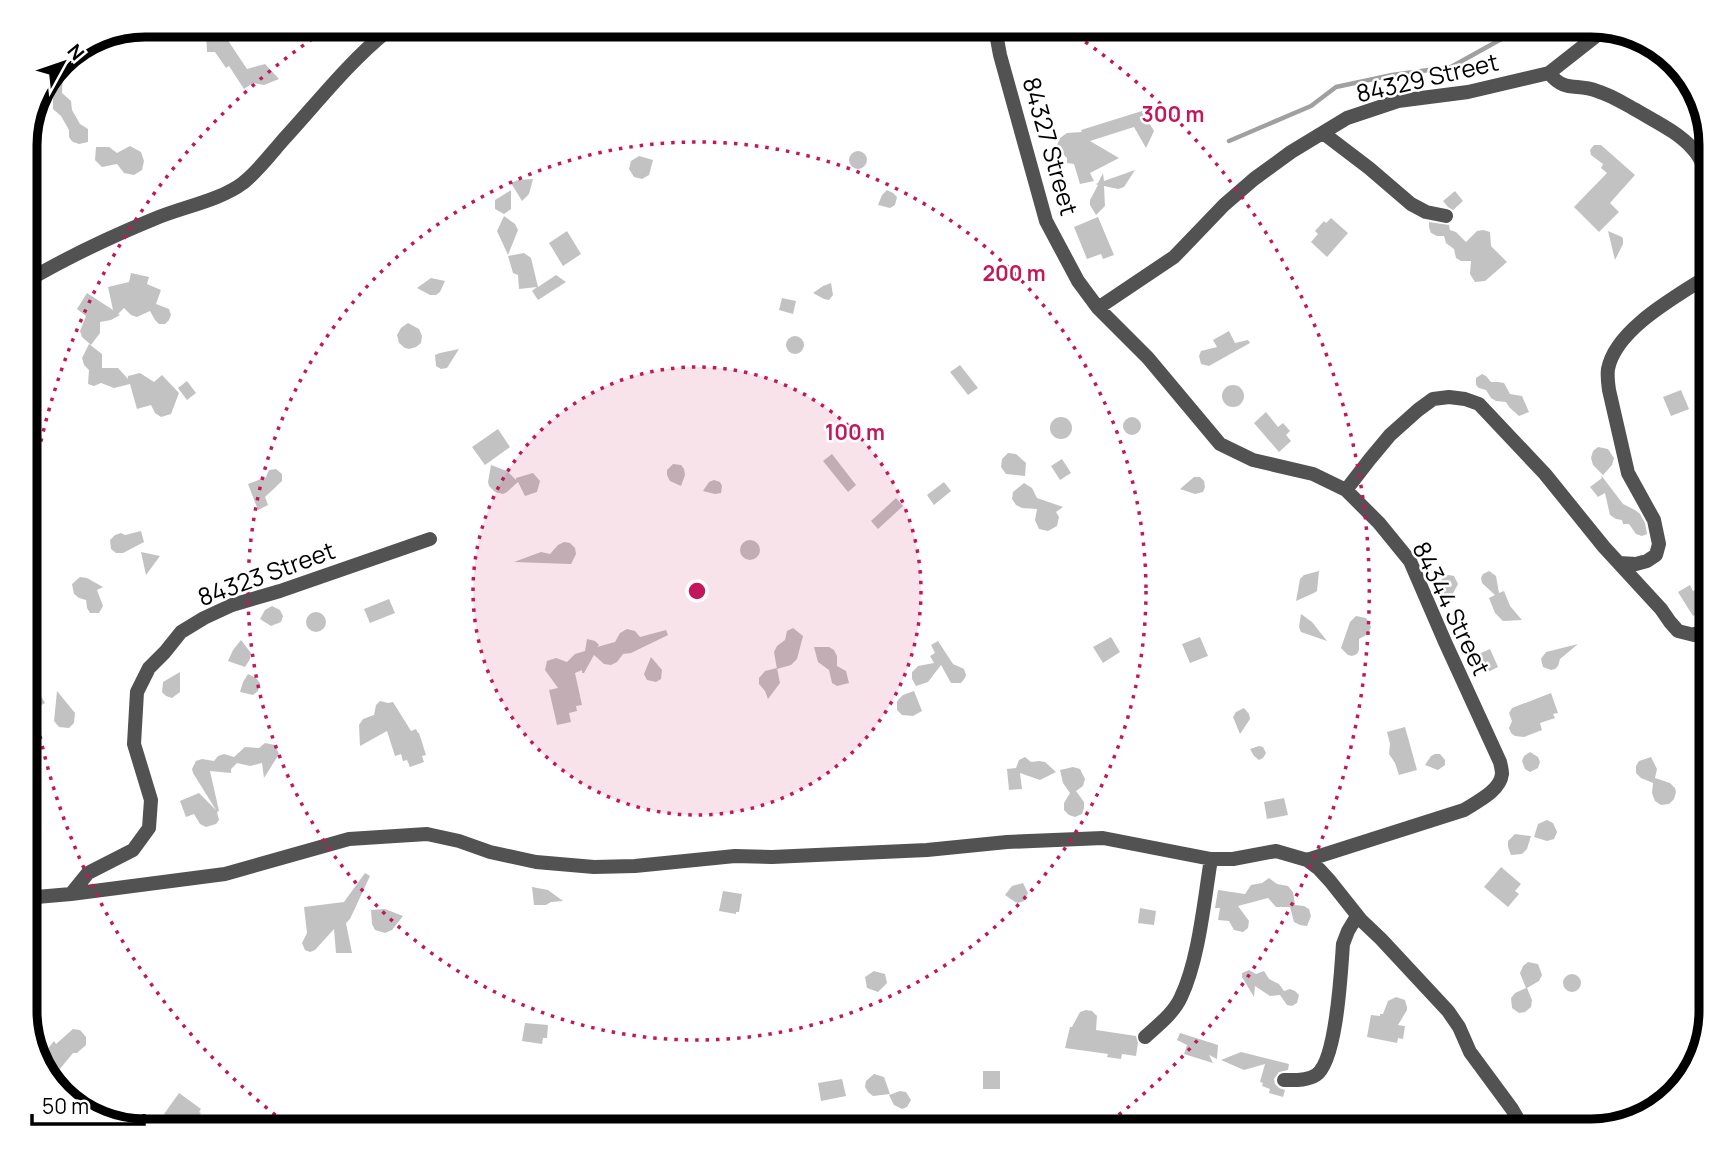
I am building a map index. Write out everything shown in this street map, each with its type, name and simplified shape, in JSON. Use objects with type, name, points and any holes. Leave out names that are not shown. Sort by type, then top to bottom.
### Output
[{"type":"street","points":[[37,276],[155,218],[226,193],[242,184],[262,167],[363,50],[380,37]]},
{"type":"street","name":"84327 Street","points":[[997,37],[1046,221],[1078,281],[1098,308]]},
{"type":"street","name":"84329 Street","points":[[1098,308],[1174,257],[1224,205],[1254,179],[1347,118],[1398,102],[1468,92],[1549,74],[1595,37]]},
{"type":"street","points":[[1549,74],[1557,83],[1566,87],[1585,87],[1600,91],[1673,131],[1695,151],[1699,159]]},
{"type":"street","points":[[1323,133],[1411,204],[1426,212],[1446,216]]},
{"type":"street","points":[[1619,563],[1636,564],[1647,561],[1656,555],[1659,544],[1654,520],[1628,473],[1609,390],[1608,366],[1614,351],[1646,317],[1699,282]]},
{"type":"street","name":"84344 Street","points":[[1098,308],[1149,358],[1220,444],[1253,460],[1313,474],[1346,490],[1379,523],[1409,561],[1500,762],[1502,775],[1498,785],[1484,798],[1464,810],[1307,860]]},
{"type":"street","points":[[1346,490],[1390,435],[1418,410],[1433,399],[1465,398],[1479,404],[1504,429],[1678,631],[1694,635],[1699,632]]},
{"type":"street","name":"84323 Street","points":[[71,894],[88,873],[133,850],[149,828],[150,800],[134,744],[137,692],[149,668],[181,632],[232,605],[430,539]]},
{"type":"street","points":[[37,897],[225,874],[349,839],[428,834],[536,862],[594,867],[635,866],[735,856],[928,850],[1007,842],[1102,838],[1211,859],[1233,859],[1276,851],[1307,860],[1330,881],[1357,916],[1448,1011],[1459,1027],[1470,1052],[1517,1119]]},
{"type":"street","points":[[1145,1037],[1172,1011],[1181,997],[1195,955],[1211,859]]},
{"type":"street","points":[[1284,1080],[1307,1079],[1323,1069],[1334,1032],[1343,944],[1357,916]]},
{"type":"building","points":[[206,37],[226,37],[247,69],[265,64],[279,79],[264,85],[253,83],[244,89],[229,66],[226,68],[215,52],[207,52]]},
{"type":"building","points":[[63,75],[62,93],[71,101],[72,110],[80,124],[88,129],[88,142],[79,144],[69,137],[69,130],[61,116],[53,109],[53,98],[49,95]]},
{"type":"building","points":[[1142,111],[1154,131],[1146,148],[1134,127],[1090,141],[1119,158],[1090,173],[1094,181],[1080,184],[1074,164],[1067,163],[1067,158],[1058,149],[1060,138],[1067,133],[1082,132],[1081,130]]},
{"type":"building","points":[[1594,145],[1601,145],[1635,175],[1610,203],[1619,212],[1599,232],[1574,207],[1607,173],[1601,168],[1603,164],[1591,155],[1590,150]]},
{"type":"building","points":[[130,146],[141,152],[144,161],[142,170],[134,175],[124,173],[117,164],[102,167],[95,160],[96,147],[109,147],[117,153]]},
{"type":"building","points":[[858,151],[864,154],[867,160],[864,166],[858,169],[852,166],[849,160],[852,154]]},
{"type":"building","points":[[639,156],[653,160],[649,175],[642,179],[634,177],[629,169],[631,161]]},
{"type":"building","points":[[1135,170],[1124,187],[1118,189],[1104,186],[1105,206],[1096,215],[1090,200],[1103,173],[1104,181]]},
{"type":"building","points":[[533,179],[529,194],[522,201],[511,183]]},
{"type":"building","points":[[511,190],[511,209],[504,214],[495,209],[495,200]]},
{"type":"building","points":[[887,190],[897,197],[895,205],[890,208],[878,205]]},
{"type":"building","points":[[1455,191],[1463,201],[1453,210],[1443,201]]},
{"type":"building","points":[[504,216],[515,224],[518,230],[508,255],[497,231]]},
{"type":"building","points":[[1098,217],[1114,255],[1103,259],[1101,254],[1087,259],[1074,227]]},
{"type":"building","points":[[1331,218],[1348,233],[1327,257],[1311,242],[1318,234],[1315,231]]},
{"type":"building","points":[[1429,222],[1449,225],[1450,230],[1466,242],[1477,231],[1490,232],[1491,246],[1507,262],[1485,281],[1475,282],[1470,274],[1471,261],[1456,258],[1454,249],[1446,243],[1444,236],[1431,233]]},
{"type":"building","points":[[567,231],[581,254],[563,266],[549,243]]},
{"type":"building","points":[[1608,231],[1623,239],[1615,260]]},
{"type":"building","points":[[524,253],[531,258],[538,287],[556,275],[566,282],[538,300],[532,291],[537,287],[519,289],[518,275],[513,273],[508,256]]},
{"type":"building","points":[[131,273],[149,277],[147,284],[161,290],[156,304],[169,309],[169,320],[165,324],[159,324],[150,311],[137,317],[124,308],[118,314],[120,315],[100,322],[100,333],[91,345],[82,337],[80,331],[86,316],[77,309],[87,293],[113,310],[108,287],[129,282]]},
{"type":"building","points":[[431,278],[445,281],[436,295],[417,288]]},
{"type":"building","points":[[831,283],[833,295],[829,300],[813,293],[823,286]]},
{"type":"building","points":[[782,298],[796,301],[793,314],[779,310]]},
{"type":"building","points":[[408,323],[419,329],[422,336],[421,343],[409,349],[399,343],[397,335]]},
{"type":"building","points":[[1229,331],[1235,343],[1248,340],[1250,343],[1209,366],[1201,364],[1201,351],[1217,347],[1213,340]]},
{"type":"building","points":[[795,336],[801,339],[804,345],[801,351],[795,354],[789,351],[786,345],[789,339]]},
{"type":"building","points":[[89,344],[102,354],[102,368],[118,368],[128,379],[128,376],[140,373],[154,382],[162,375],[179,393],[171,414],[161,417],[151,405],[137,409],[130,384],[114,388],[101,383],[94,386],[88,384],[89,370],[82,358]]},
{"type":"building","points":[[459,349],[447,368],[436,366],[435,355]]},
{"type":"building","points":[[960,365],[978,388],[968,395],[950,372]]},
{"type":"building","points":[[1482,374],[1491,382],[1504,383],[1510,394],[1522,396],[1529,412],[1519,416],[1506,402],[1491,398],[1486,390],[1476,385],[1476,378]]},
{"type":"building","points":[[187,381],[196,393],[187,400],[178,388]]},
{"type":"building","points":[[1233,385],[1241,388],[1244,396],[1241,404],[1233,407],[1225,404],[1222,396],[1225,388]]},
{"type":"building","points":[[1681,390],[1689,409],[1671,416],[1663,397]]},
{"type":"building","points":[[1266,412],[1278,427],[1283,423],[1290,431],[1286,435],[1291,441],[1279,452],[1254,423]]},
{"type":"building","points":[[1061,417],[1069,420],[1072,428],[1069,436],[1061,439],[1053,436],[1050,428],[1053,420]]},
{"type":"building","points":[[1128,417],[1136,417],[1141,426],[1139,433],[1128,435],[1123,430],[1123,422]]},
{"type":"building","points":[[498,429],[510,447],[485,465],[472,447]]},
{"type":"building","points":[[1598,447],[1608,449],[1614,458],[1612,465],[1603,475],[1593,465],[1591,458]]},
{"type":"building","points":[[1008,453],[1016,454],[1026,463],[1025,476],[1006,474],[1001,467],[1002,459]]},
{"type":"building","points":[[832,454],[856,485],[848,492],[823,461]]},
{"type":"building","points":[[1062,459],[1071,473],[1060,480],[1051,466]]},
{"type":"building","points":[[673,464],[681,465],[684,469],[681,486],[670,481],[667,475],[667,470]]},
{"type":"building","points":[[491,465],[507,471],[516,480],[533,473],[540,481],[537,492],[525,496],[518,482],[503,494],[495,492],[488,482]]},
{"type":"building","points":[[276,469],[282,474],[282,481],[265,497],[268,505],[258,510],[248,484],[266,477],[269,470]]},
{"type":"building","points":[[1601,475],[1623,504],[1640,514],[1647,534],[1636,534],[1629,524],[1623,524],[1622,520],[1610,515],[1605,493],[1598,497],[1590,487],[1602,478]]},
{"type":"building","points":[[1194,477],[1200,477],[1204,481],[1203,492],[1195,494],[1180,489]]},
{"type":"building","points":[[709,482],[720,482],[721,493],[703,491]]},
{"type":"building","points":[[944,482],[951,491],[934,505],[927,495]]},
{"type":"building","points":[[1024,483],[1032,488],[1037,498],[1063,507],[1056,512],[1059,517],[1057,526],[1048,531],[1039,529],[1035,520],[1037,509],[1016,505],[1012,499],[1013,492]]},
{"type":"building","points":[[896,498],[903,506],[878,529],[871,521]]},
{"type":"building","points":[[141,531],[144,542],[123,553],[116,553],[111,549],[110,540],[115,535]]},
{"type":"building","points":[[746,540],[754,540],[760,550],[754,560],[746,560],[740,554],[740,546]]},
{"type":"building","points":[[564,542],[575,548],[576,554],[571,564],[514,562],[541,552],[550,554]]},
{"type":"building","points":[[141,552],[160,556],[146,575]]},
{"type":"building","points":[[1319,571],[1317,591],[1296,601],[1300,579],[1304,575]]},
{"type":"building","points":[[1489,571],[1496,576],[1499,593],[1504,591],[1510,606],[1522,620],[1503,621],[1495,613],[1489,598],[1495,595],[1482,583],[1481,578]]},
{"type":"building","points":[[1443,576],[1454,576],[1458,584],[1448,603],[1440,584]]},
{"type":"building","points":[[80,577],[103,587],[97,590],[103,606],[99,613],[90,613],[86,600],[74,594],[72,584]]},
{"type":"building","points":[[1690,585],[1693,591],[1697,589],[1699,612],[1693,616],[1678,592]]},
{"type":"building","points":[[389,599],[395,613],[370,623],[364,609]]},
{"type":"building","points":[[272,606],[280,610],[283,616],[281,622],[271,626],[260,619],[265,610]]},
{"type":"building","points":[[316,612],[323,615],[326,622],[323,629],[316,632],[309,629],[306,622],[309,615]]},
{"type":"building","points":[[1301,614],[1312,622],[1327,641],[1301,632]]},
{"type":"building","points":[[1356,616],[1366,618],[1371,627],[1368,634],[1359,639],[1359,650],[1352,656],[1341,648],[1350,622]]},
{"type":"building","points":[[793,628],[803,636],[797,659],[791,665],[777,669],[774,652],[785,640],[787,631]]},
{"type":"building","points":[[627,629],[635,631],[640,637],[666,630],[668,635],[631,653],[623,654],[611,665],[604,664],[594,655],[584,673],[582,670],[575,673],[582,705],[576,706],[577,711],[569,713],[571,722],[557,725],[549,690],[558,688],[545,670],[547,661],[556,658],[567,662],[575,654],[585,651],[587,639],[595,641],[599,645],[597,647],[615,642],[620,633]]},
{"type":"building","points":[[1111,637],[1120,652],[1103,663],[1093,647]]},
{"type":"building","points":[[1200,637],[1208,656],[1190,663],[1182,644]]},
{"type":"building","points":[[241,640],[251,653],[245,667],[228,661]]},
{"type":"building","points":[[938,641],[953,664],[964,669],[965,678],[961,683],[951,683],[941,665],[928,682],[916,686],[912,672],[918,666],[934,663],[930,656],[935,653],[931,645]]},
{"type":"building","points":[[1578,644],[1560,659],[1555,669],[1543,667],[1541,659],[1546,652]]},
{"type":"building","points":[[814,647],[829,647],[834,650],[837,666],[846,671],[849,683],[837,686],[832,683],[829,670],[818,662]]},
{"type":"building","points":[[1490,649],[1498,667],[1488,672],[1479,654]]},
{"type":"building","points":[[651,657],[662,670],[661,679],[656,682],[647,680],[644,674]]},
{"type":"building","points":[[777,668],[780,683],[768,699],[759,684],[759,678],[765,671]]},
{"type":"building","points":[[180,672],[180,692],[172,698],[166,696],[162,692],[163,682]]},
{"type":"building","points":[[248,674],[260,683],[258,691],[253,695],[240,692]]},
{"type":"building","points":[[38,691],[45,703],[37,707]]},
{"type":"building","points":[[57,691],[75,713],[74,723],[69,728],[59,727],[54,721]]},
{"type":"building","points":[[914,691],[922,711],[913,716],[902,715],[897,710],[897,702],[903,695]]},
{"type":"building","points":[[1551,693],[1558,713],[1553,714],[1555,718],[1540,723],[1542,730],[1524,737],[1511,733],[1509,728],[1512,721],[1509,713],[1512,708]]},
{"type":"building","points":[[380,701],[393,702],[411,731],[416,729],[419,733],[426,755],[422,756],[424,762],[410,767],[407,760],[403,761],[401,754],[395,756],[387,731],[360,746],[359,725],[363,719],[374,715],[376,705]]},
{"type":"building","points":[[1244,708],[1250,719],[1240,734],[1233,717]]},
{"type":"building","points":[[1405,727],[1417,770],[1399,775],[1389,754],[1387,732]]},
{"type":"building","points":[[265,743],[275,745],[279,754],[264,778],[262,763],[250,766],[237,763],[231,773],[210,771],[219,811],[216,824],[206,827],[200,824],[194,814],[186,817],[180,801],[199,793],[216,810],[193,773],[196,761],[214,761],[224,754],[234,757],[245,747],[259,748]]},
{"type":"building","points":[[1263,747],[1266,753],[1259,760],[1250,749]]},
{"type":"building","points":[[1530,752],[1538,757],[1540,762],[1538,768],[1530,772],[1525,769],[1522,761]]},
{"type":"building","points":[[1435,754],[1440,754],[1445,760],[1445,765],[1438,770],[1425,765]]},
{"type":"building","points":[[1025,757],[1031,762],[1045,762],[1056,772],[1040,780],[1020,773],[1022,789],[1009,790],[1007,769],[1016,768],[1019,760]]},
{"type":"building","points":[[1651,757],[1657,769],[1655,778],[1670,783],[1675,788],[1674,799],[1669,804],[1661,805],[1655,801],[1653,783],[1636,773],[1639,761]]},
{"type":"building","points":[[1073,767],[1080,769],[1085,779],[1083,786],[1076,791],[1084,802],[1084,808],[1082,814],[1075,817],[1064,810],[1064,803],[1070,793],[1063,783],[1060,770]]},
{"type":"building","points":[[1284,798],[1288,815],[1267,819],[1264,802]]},
{"type":"building","points":[[1547,820],[1553,823],[1557,832],[1554,839],[1547,841],[1534,837],[1538,824]]},
{"type":"building","points":[[1515,834],[1531,836],[1527,849],[1522,854],[1511,855],[1508,841]]},
{"type":"building","points":[[1501,867],[1521,884],[1515,891],[1519,894],[1508,907],[1484,887]]},
{"type":"building","points":[[365,873],[370,876],[346,923],[352,953],[336,953],[334,929],[315,950],[305,950],[302,943],[307,933],[304,907],[344,902]]},
{"type":"building","points":[[1269,878],[1277,884],[1288,886],[1293,892],[1295,905],[1309,909],[1311,916],[1307,926],[1294,922],[1290,907],[1276,907],[1268,898],[1238,906],[1249,921],[1248,928],[1243,932],[1234,930],[1229,921],[1218,920],[1220,908],[1215,908],[1218,890],[1245,894],[1251,885],[1262,883]]},
{"type":"building","points":[[1023,883],[1028,893],[1024,901],[1018,903],[1005,895],[1012,886]]},
{"type":"building","points":[[532,887],[548,890],[563,901],[534,905]]},
{"type":"building","points":[[723,891],[742,894],[739,912],[736,914],[719,911]]},
{"type":"building","points":[[1140,908],[1156,911],[1154,925],[1138,923]]},
{"type":"building","points":[[385,909],[403,916],[392,930],[385,933],[375,930],[371,910]]},
{"type":"building","points":[[1528,962],[1538,964],[1542,975],[1539,981],[1527,988],[1532,1000],[1531,1007],[1519,1013],[1512,1008],[1511,998],[1526,988],[1520,973]]},
{"type":"building","points":[[1249,970],[1256,974],[1264,971],[1269,979],[1279,984],[1284,991],[1295,991],[1299,995],[1297,1003],[1287,1005],[1280,995],[1270,996],[1255,986],[1254,997],[1242,977],[1242,973]]},
{"type":"building","points":[[874,971],[885,974],[887,983],[878,992],[867,988],[865,977]]},
{"type":"building","points":[[1572,974],[1578,977],[1581,983],[1578,989],[1572,992],[1566,989],[1563,983],[1566,977]]},
{"type":"building","points":[[1396,997],[1405,1000],[1407,1007],[1398,1025],[1405,1026],[1403,1039],[1398,1038],[1397,1043],[1367,1037],[1371,1015],[1383,1014],[1388,1001]]},
{"type":"building","points":[[1086,1010],[1097,1016],[1096,1030],[1136,1036],[1136,1056],[1122,1054],[1121,1059],[1107,1057],[1108,1054],[1065,1048],[1070,1027],[1080,1012]]},
{"type":"building","points":[[525,1023],[548,1025],[547,1038],[543,1038],[542,1044],[522,1041]]},
{"type":"building","points":[[73,1029],[80,1030],[86,1037],[86,1045],[73,1053],[57,1073],[45,1052],[54,1041],[56,1044]]},
{"type":"building","points":[[1180,1033],[1218,1045],[1217,1059],[1209,1055],[1213,1063],[1184,1054],[1187,1045],[1177,1040]]},
{"type":"building","points":[[1241,1052],[1289,1064],[1288,1070],[1279,1072],[1274,1079],[1279,1088],[1285,1090],[1283,1097],[1269,1093],[1270,1089],[1262,1086],[1263,1083],[1260,1082],[1265,1064],[1244,1070],[1221,1060]]},
{"type":"building","points":[[983,1071],[1000,1071],[1000,1089],[983,1089]]},
{"type":"building","points":[[874,1074],[884,1077],[890,1094],[873,1096],[868,1092],[866,1081]]},
{"type":"building","points":[[842,1079],[846,1096],[821,1101],[818,1083]]},
{"type":"building","points":[[906,1092],[911,1100],[907,1107],[902,1109],[894,1105],[889,1095]]},
{"type":"building","points":[[179,1093],[201,1109],[197,1119],[171,1119],[164,1114]]},
{"type":"waterway","points":[[1229,141],[1311,106],[1336,87],[1392,75],[1451,67],[1505,37]]}]
